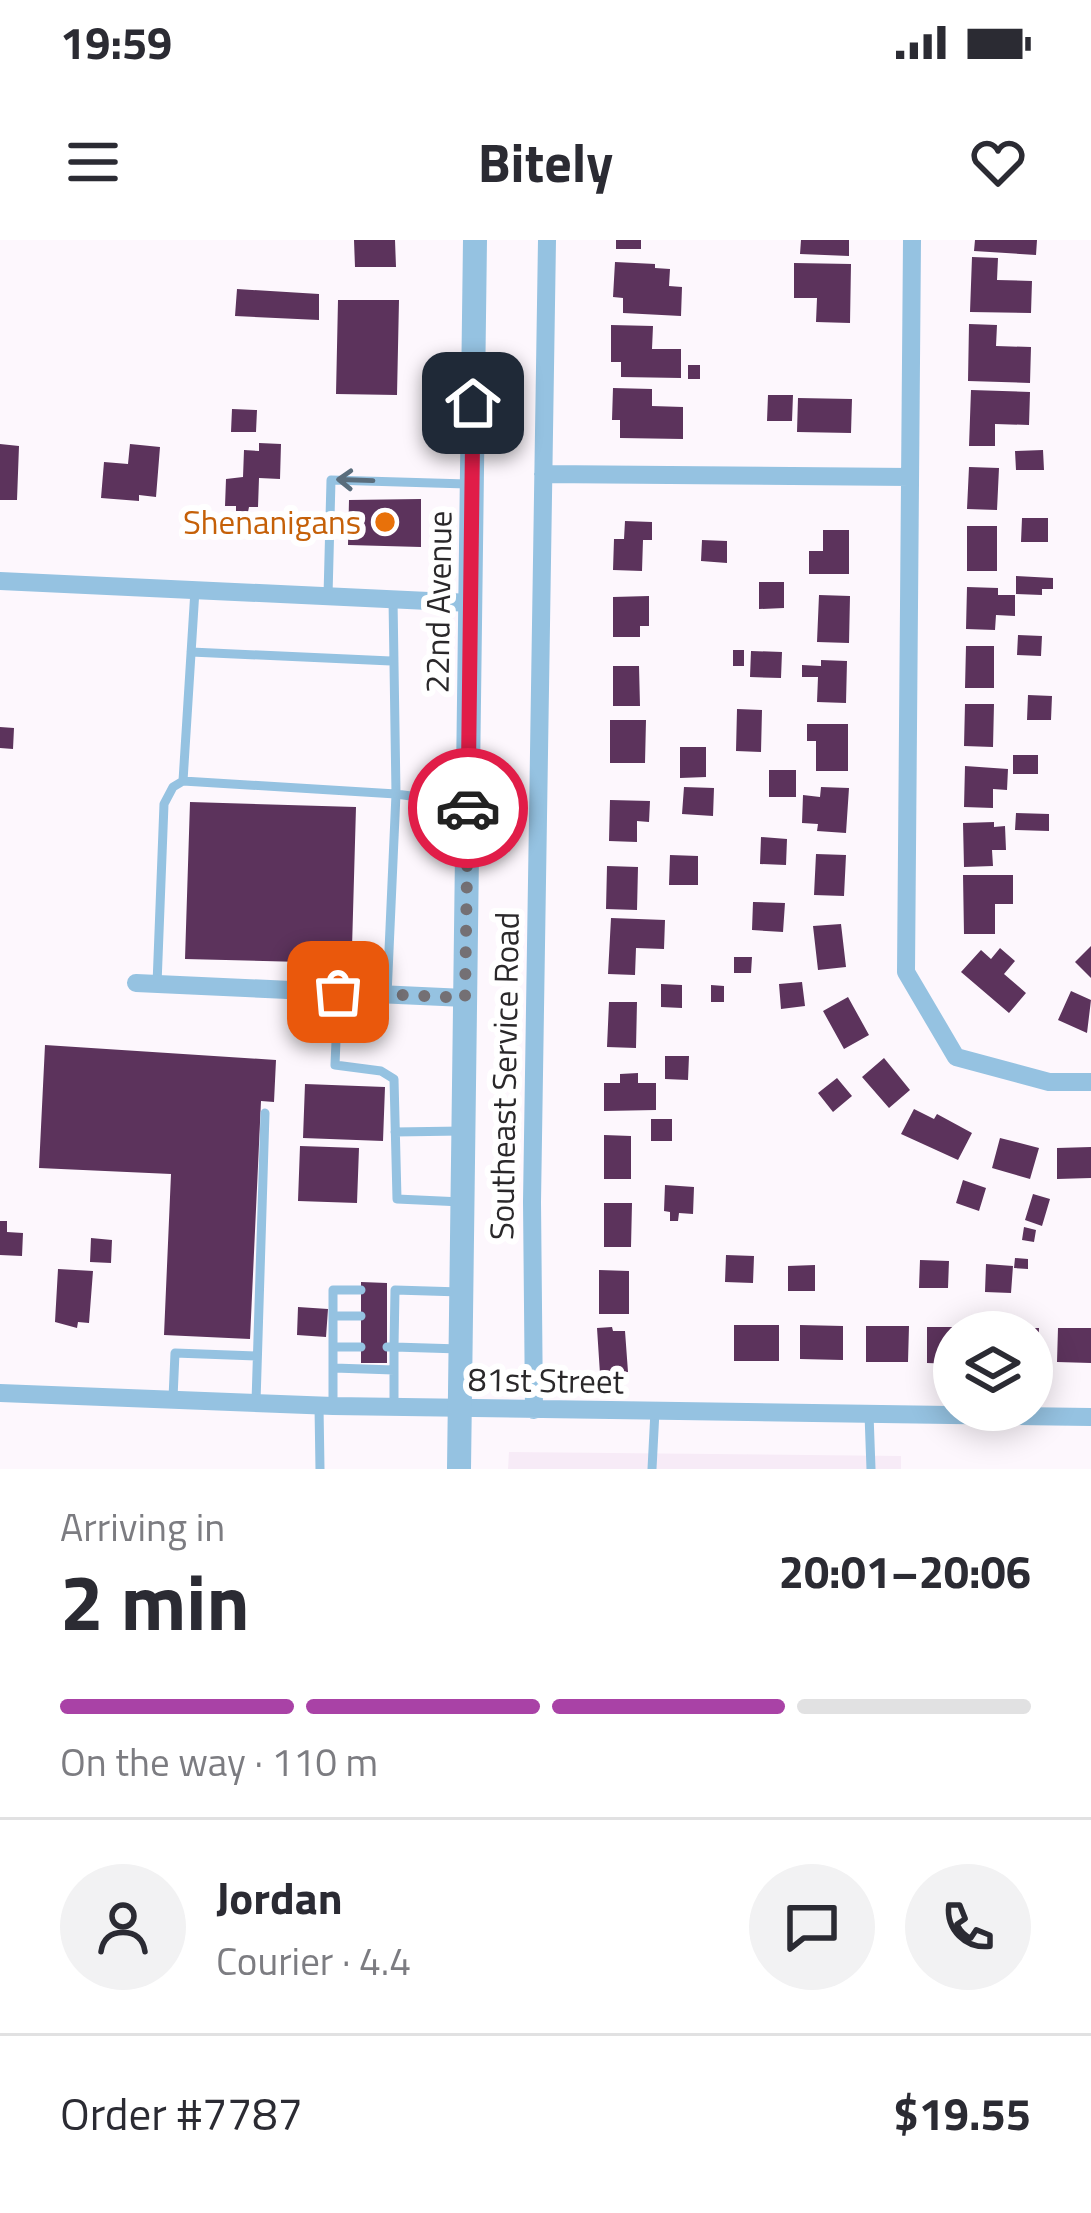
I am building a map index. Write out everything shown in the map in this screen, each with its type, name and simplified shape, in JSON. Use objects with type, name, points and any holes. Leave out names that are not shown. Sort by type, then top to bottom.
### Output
[{"type":"street","name":"22nd Avenue","points":[[459,1469],[476,240]]},
{"type":"street","name":"Southeast Service Road","points":[[534,1410],[532,1202],[547,240]]},
{"type":"street","points":[[912,240],[906,972],[956,1058],[1049,1082],[1091,1082]]},
{"type":"street","points":[[543,474],[910,477]]},
{"type":"street","points":[[0,581],[471,603]]},
{"type":"street","points":[[136,983],[465,998]]},
{"type":"street","name":"81st Street","points":[[0,1393],[459,1409],[1091,1417]]},
{"type":"lane","points":[[328,596],[331,480],[472,484]]},
{"type":"lane","points":[[183,781],[195,590]]},
{"type":"lane","points":[[387,995],[396,794],[393,599]]},
{"type":"lane","points":[[191,652],[392,661]]},
{"type":"lane","points":[[157,984],[164,804],[173,787],[183,781],[468,803]]},
{"type":"lane","points":[[338,992],[334,1065],[381,1071],[394,1079],[397,1199],[462,1202]]},
{"type":"lane","points":[[256,1402],[265,1113]]},
{"type":"lane","points":[[395,1132],[463,1131]]},
{"type":"lane","points":[[320,1469],[334,1368],[333,1290],[361,1290]]},
{"type":"lane","points":[[394,1407],[391,1290],[461,1292]]},
{"type":"lane","points":[[334,1316],[361,1316]]},
{"type":"lane","points":[[334,1347],[361,1347]]},
{"type":"lane","points":[[391,1347],[460,1349]]},
{"type":"lane","points":[[173,1399],[176,1353],[257,1356]]},
{"type":"lane","points":[[334,1368],[394,1370]]},
{"type":"lane","points":[[652,1469],[655,1411]]},
{"type":"lane","points":[[869,1414],[871,1469]]},
{"type":"shaded area","points":[[509,1452],[901,1456],[901,1469],[508,1469]]},
{"type":"building","points":[[354,240],[395,240],[396,267],[355,267]]},
{"type":"building","points":[[616,240],[641,240],[641,249],[616,249]]},
{"type":"building","points":[[801,240],[849,240],[849,256],[800,254]]},
{"type":"building","points":[[975,240],[1037,240],[1036,255],[974,251]]},
{"type":"building","points":[[972,257],[998,258],[997,280],[1032,281],[1031,313],[970,312]]},
{"type":"building","points":[[615,262],[670,269],[669,286],[682,287],[681,316],[623,313],[623,298],[613,297]]},
{"type":"building","points":[[794,263],[851,264],[850,323],[816,322],[817,298],[794,298]]},
{"type":"building","points":[[237,289],[319,294],[319,320],[235,316]]},
{"type":"building","points":[[338,300],[399,300],[397,395],[336,394]]},
{"type":"building","points":[[969,324],[997,325],[996,346],[1031,347],[1030,383],[968,381]]},
{"type":"building","points":[[611,325],[653,326],[652,349],[681,349],[681,378],[621,377],[621,362],[611,362]]},
{"type":"building","points":[[688,365],[700,365],[700,379],[688,379]]},
{"type":"building","points":[[613,388],[652,389],[652,406],[683,407],[683,439],[620,438],[620,420],[612,420]]},
{"type":"building","points":[[971,390],[1030,392],[1029,425],[995,424],[995,446],[969,446]]},
{"type":"building","points":[[768,395],[793,395],[792,421],[767,421]]},
{"type":"building","points":[[798,398],[852,399],[851,433],[797,432]]},
{"type":"building","points":[[232,409],[257,410],[256,432],[231,432]]},
{"type":"building","points":[[259,443],[281,444],[280,479],[259,478],[258,507],[236,511],[236,506],[225,506],[226,479],[243,477],[244,450],[259,451]]},
{"type":"building","points":[[0,444],[19,446],[17,500],[0,500]]},
{"type":"building","points":[[130,444],[160,447],[156,497],[139,495],[139,501],[101,498],[104,462],[128,464]]},
{"type":"building","points":[[1043,450],[1044,470],[1016,470],[1015,451]]},
{"type":"building","points":[[969,467],[999,468],[997,510],[967,509]]},
{"type":"building","name":"Shenanigans","points":[[421,499],[421,547],[348,545],[349,500]]},
{"type":"building","points":[[1022,518],[1048,518],[1048,542],[1021,542]]},
{"type":"building","points":[[625,521],[652,522],[652,540],[643,540],[642,571],[613,570],[614,539],[624,539]]},
{"type":"building","points":[[967,526],[997,526],[997,571],[967,571]]},
{"type":"building","points":[[823,530],[849,530],[849,574],[809,574],[809,551],[823,551]]},
{"type":"building","points":[[702,540],[727,541],[727,563],[701,561]]},
{"type":"building","points":[[1016,576],[1053,578],[1053,589],[1042,589],[1042,595],[1016,594]]},
{"type":"building","points":[[759,582],[784,582],[784,608],[759,609]]},
{"type":"building","points":[[967,587],[998,588],[998,595],[1015,595],[1015,616],[996,615],[995,630],[966,629]]},
{"type":"building","points":[[819,595],[850,596],[849,643],[817,642]]},
{"type":"building","points":[[649,596],[649,626],[640,626],[640,637],[613,637],[613,597]]},
{"type":"building","points":[[1018,635],[1042,636],[1041,656],[1017,655]]},
{"type":"building","points":[[966,646],[994,646],[994,688],[965,688]]},
{"type":"building","points":[[733,650],[744,650],[744,666],[733,666]]},
{"type":"building","points":[[751,651],[782,652],[781,678],[750,677]]},
{"type":"building","points":[[821,660],[847,661],[846,703],[817,702],[818,677],[802,677],[802,665],[821,666]]},
{"type":"building","points":[[613,666],[639,666],[640,706],[613,706]]},
{"type":"building","points":[[1028,695],[1052,696],[1051,720],[1027,720]]},
{"type":"building","points":[[965,704],[994,704],[993,747],[964,746]]},
{"type":"building","points":[[737,709],[762,710],[761,752],[736,751]]},
{"type":"building","points":[[610,720],[646,720],[645,763],[610,763]]},
{"type":"building","points":[[807,724],[848,724],[848,771],[816,771],[816,741],[807,741]]},
{"type":"building","points":[[0,727],[14,728],[13,749],[0,748]]},
{"type":"building","points":[[680,747],[706,747],[706,777],[680,778]]},
{"type":"building","points":[[1013,755],[1038,755],[1038,774],[1013,774]]},
{"type":"building","points":[[965,766],[1008,769],[1007,790],[993,789],[993,808],[964,807]]},
{"type":"building","points":[[769,770],[796,770],[796,797],[769,797]]},
{"type":"building","points":[[684,787],[714,788],[713,816],[682,814]]},
{"type":"building","points":[[821,787],[849,788],[846,833],[817,831],[818,824],[802,823],[803,795],[820,797]]},
{"type":"building","points":[[610,800],[650,801],[649,822],[637,821],[637,842],[609,841]]},
{"type":"building","points":[[190,802],[356,807],[352,948],[340,948],[340,963],[185,959]]},
{"type":"building","points":[[1016,813],[1049,814],[1049,831],[1015,830]]},
{"type":"building","points":[[994,822],[994,827],[1005,826],[1006,850],[992,850],[993,866],[964,867],[963,823]]},
{"type":"building","points":[[761,837],[787,839],[786,865],[760,864]]},
{"type":"building","points":[[816,854],[846,855],[844,896],[814,895]]},
{"type":"building","points":[[670,855],[698,856],[698,885],[669,885]]},
{"type":"building","points":[[607,866],[638,867],[637,910],[606,909]]},
{"type":"building","points":[[963,875],[1013,875],[1013,904],[995,904],[995,934],[964,934]]},
{"type":"building","points":[[753,902],[785,903],[783,932],[752,930]]},
{"type":"building","points":[[611,918],[665,920],[664,949],[636,948],[635,975],[608,974]]},
{"type":"building","points":[[841,924],[846,967],[818,970],[813,926]]},
{"type":"building","points":[[1091,946],[1091,978],[1075,962]]},
{"type":"building","points":[[1000,948],[1015,961],[1004,974],[1026,993],[1009,1013],[961,972],[981,950],[991,959]]},
{"type":"building","points":[[734,957],[752,957],[751,973],[734,973]]},
{"type":"building","points":[[802,982],[805,1006],[781,1009],[779,984]]},
{"type":"building","points":[[661,984],[682,985],[682,1008],[661,1007]]},
{"type":"building","points":[[711,985],[724,986],[724,1002],[711,1002]]},
{"type":"building","points":[[1071,991],[1091,1000],[1087,1033],[1058,1020]]},
{"type":"building","points":[[848,997],[869,1035],[844,1049],[823,1011]]},
{"type":"building","points":[[609,1002],[637,1002],[636,1048],[607,1047]]},
{"type":"building","points":[[45,1045],[276,1060],[274,1102],[261,1101],[250,1339],[164,1335],[171,1174],[39,1168]]},
{"type":"building","points":[[665,1056],[689,1056],[688,1080],[665,1079]]},
{"type":"building","points":[[884,1058],[910,1090],[889,1108],[862,1077]]},
{"type":"building","points":[[638,1073],[638,1083],[656,1083],[656,1110],[604,1111],[604,1083],[620,1083],[620,1074]]},
{"type":"building","points":[[837,1078],[852,1096],[833,1112],[818,1093]]},
{"type":"building","points":[[305,1084],[385,1087],[383,1141],[303,1138]]},
{"type":"building","points":[[914,1109],[934,1119],[937,1114],[972,1133],[958,1160],[901,1134]]},
{"type":"building","points":[[651,1119],[672,1119],[672,1141],[651,1141]]},
{"type":"building","points":[[604,1135],[631,1136],[631,1179],[604,1179]]},
{"type":"building","points":[[1000,1138],[1039,1148],[1030,1179],[992,1168]]},
{"type":"building","points":[[300,1146],[359,1148],[357,1203],[298,1201]]},
{"type":"building","points":[[1091,1147],[1091,1178],[1057,1179],[1057,1148]]},
{"type":"building","points":[[963,1180],[986,1188],[979,1211],[956,1203]]},
{"type":"building","points":[[665,1185],[694,1187],[693,1214],[679,1213],[678,1221],[670,1221],[670,1212],[664,1211]]},
{"type":"building","points":[[1033,1194],[1050,1199],[1042,1226],[1025,1220]]},
{"type":"building","points":[[604,1203],[632,1203],[631,1247],[604,1247]]},
{"type":"building","points":[[0,1221],[7,1221],[7,1232],[23,1233],[22,1256],[0,1255]]},
{"type":"building","points":[[1024,1227],[1036,1230],[1034,1242],[1022,1240]]},
{"type":"building","points":[[91,1238],[112,1240],[111,1263],[90,1262]]},
{"type":"building","points":[[726,1255],[754,1256],[753,1283],[725,1282]]},
{"type":"building","points":[[1015,1258],[1028,1259],[1028,1269],[1014,1268]]},
{"type":"building","points":[[920,1260],[949,1261],[948,1288],[919,1288]]},
{"type":"building","points":[[986,1264],[1013,1266],[1011,1293],[985,1292]]},
{"type":"building","points":[[815,1265],[815,1291],[788,1291],[788,1266]]},
{"type":"building","points":[[58,1269],[93,1271],[89,1323],[78,1322],[77,1328],[55,1322]]},
{"type":"building","points":[[599,1270],[629,1271],[629,1314],[599,1314]]},
{"type":"building","points":[[361,1282],[387,1283],[387,1363],[361,1363]]},
{"type":"building","points":[[298,1307],[328,1309],[326,1337],[297,1335]]},
{"type":"building","points":[[734,1325],[779,1325],[779,1361],[734,1361]]},
{"type":"building","points":[[800,1325],[843,1326],[843,1360],[800,1359]]},
{"type":"building","points":[[866,1326],[909,1326],[908,1362],[866,1362]]},
{"type":"building","points":[[927,1327],[933,1327],[933,1363],[927,1363]]},
{"type":"building","points":[[597,1328],[625,1331],[628,1372],[600,1374]]},
{"type":"building","points":[[1058,1328],[1091,1328],[1091,1363],[1057,1362]]},
{"type":"way so far","points":[[338,992],[465,998],[468,808]]},
{"type":"place","name":"Shenanigans","points":[[385,522]]},
{"type":"route","points":[[468,808],[473,403]]}]
